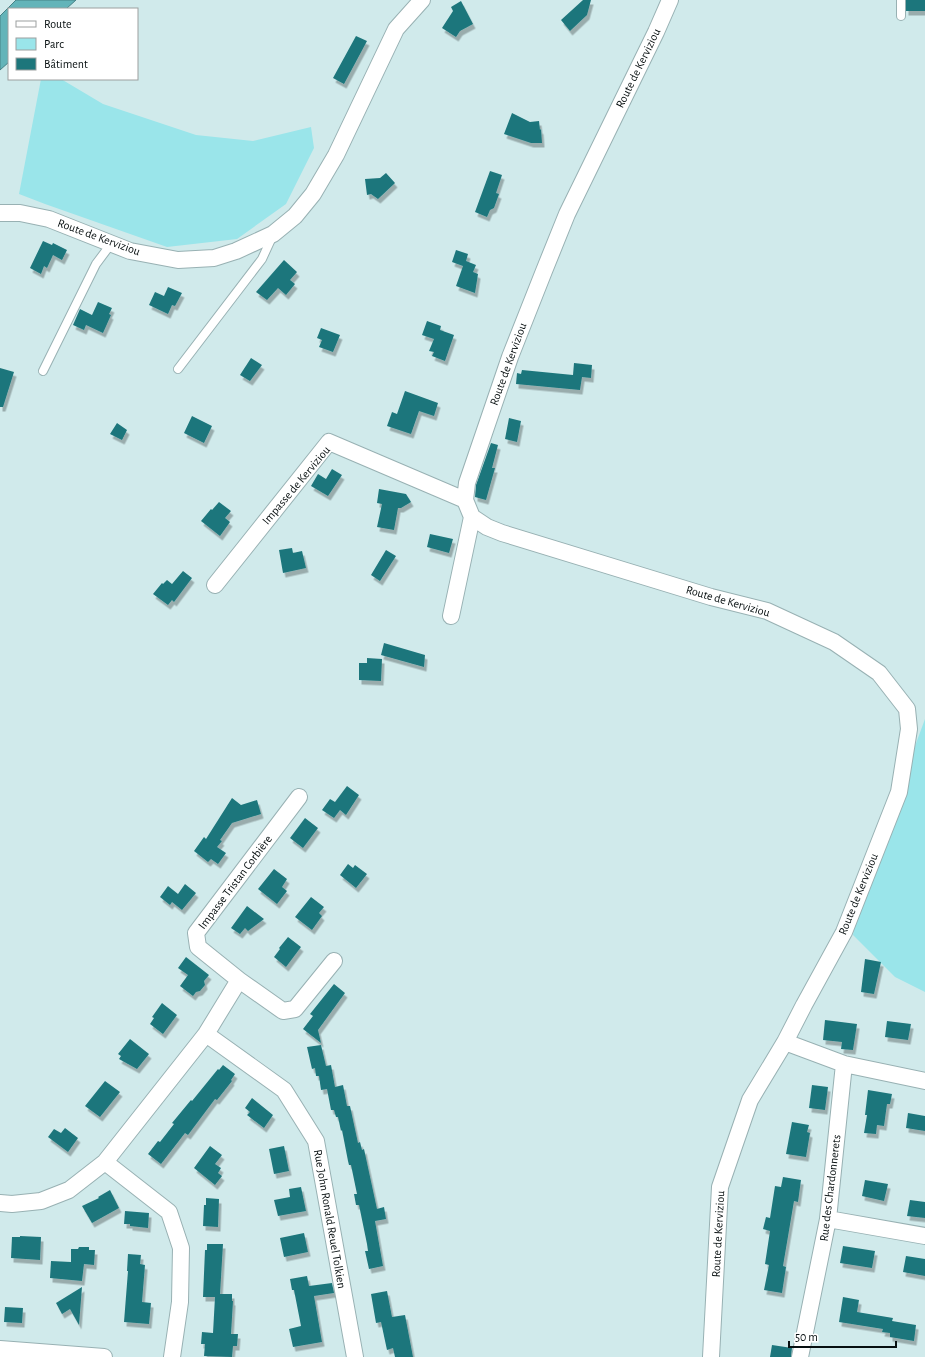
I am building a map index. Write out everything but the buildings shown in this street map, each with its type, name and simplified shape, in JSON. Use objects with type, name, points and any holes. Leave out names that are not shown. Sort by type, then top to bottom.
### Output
[{"type":"street","name":"Route de Kerviziou","points":[[0,213],[20,213],[49,219],[130,251],[178,260],[214,258],[236,251],[273,234],[295,216],[313,194],[336,155],[396,29],[422,0]]},
{"type":"street","name":"Route de Kerviziou","points":[[465,500],[467,483],[510,357],[546,264],[567,214],[656,32],[670,0]]},
{"type":"street","name":"Impasse de Kerviziou","points":[[215,585],[328,442],[465,500]]},
{"type":"street","points":[[451,616],[472,517],[465,500]]},
{"type":"street","name":"Route de Kerviziou","points":[[472,517],[487,527],[522,540],[711,597],[767,611],[834,642],[880,673],[906,709],[909,729],[898,792],[844,932],[785,1042],[750,1100],[720,1187],[711,1357]]},
{"type":"street","name":"Impasse Tristan Corbière","points":[[299,797],[196,933],[198,947],[239,980],[283,1011],[295,1009],[334,961]]},
{"type":"street","points":[[0,1204],[41,1201],[69,1190],[105,1162],[206,1034],[239,980]]},
{"type":"street","name":"Rue John Ronald Reuel Tolkien","points":[[206,1034],[284,1090],[316,1140],[355,1357]]},
{"type":"street","points":[[785,1042],[844,1064],[925,1081]]},
{"type":"street","name":"Rue des Chardonnerets","points":[[800,1357],[828,1218],[844,1064]]},
{"type":"street","points":[[105,1162],[169,1212],[182,1248],[180,1302],[172,1357]]},
{"type":"street","points":[[828,1218],[925,1236]]},
{"type":"street","points":[[0,1350],[26,1354],[104,1357]]},
{"type":"lane","points":[[901,0],[901,16]]},
{"type":"lane","points":[[178,369],[262,259],[273,234]]},
{"type":"lane","points":[[43,371],[96,264],[111,244]]},
{"type":"green space","points":[[41,80],[63,80],[103,104],[196,135],[253,141],[311,127],[314,148],[286,204],[237,239],[167,247],[19,194]]},
{"type":"green space","points":[[925,719],[925,992],[895,977],[853,935],[861,892]]},
{"type":"shaded area","points":[[16,0],[76,0],[67,8],[8,8]]},
{"type":"shaded area","points":[[8,8],[8,63],[0,70],[0,16]]}]
